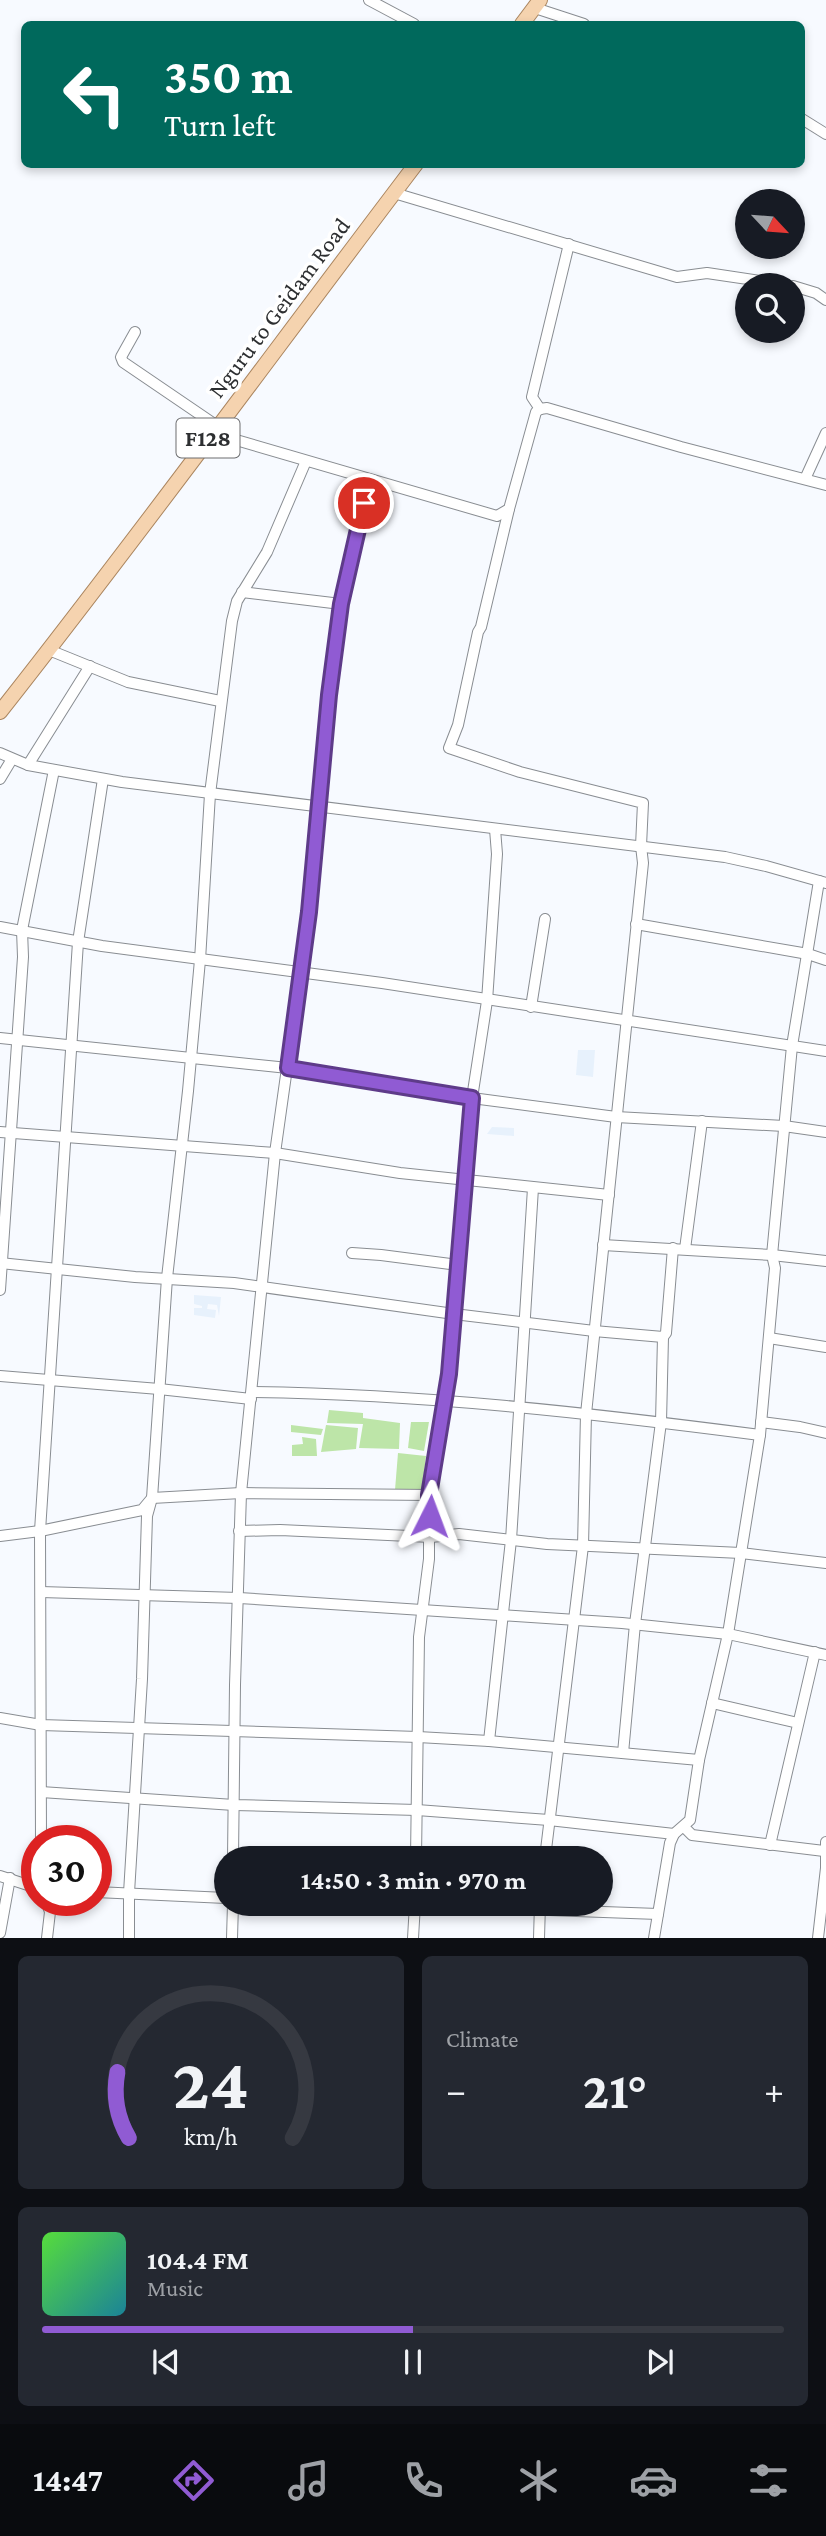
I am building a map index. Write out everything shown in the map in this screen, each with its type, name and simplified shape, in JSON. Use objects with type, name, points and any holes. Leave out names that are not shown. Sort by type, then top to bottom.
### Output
[{"type":"main road","points":[[524,21],[538,4]]},
{"type":"main road","name":"Nguru to Geidam Road","points":[[0,712],[95,593],[214,430],[413,168]]},
{"type":"street","points":[[369,0],[408,21]]},
{"type":"street","points":[[538,4],[577,21]]},
{"type":"street","points":[[805,121],[826,134]]},
{"type":"street","points":[[394,193],[677,277],[707,274],[735,278]]},
{"type":"street","points":[[540,409],[532,397],[569,244]]},
{"type":"street","points":[[805,290],[826,300]]},
{"type":"street","points":[[135,332],[121,357],[122,362],[214,430],[306,461],[498,516],[509,509]]},
{"type":"street","points":[[546,1846],[583,1546],[586,1414],[643,863],[643,803],[520,772],[449,748],[458,725],[509,509],[536,412],[540,409],[547,408],[826,485]]},
{"type":"street","points":[[805,479],[826,433]]},
{"type":"street","points":[[129,1937],[148,1516],[152,1498],[167,1278],[183,1145],[200,960],[210,794],[220,701],[237,601],[267,552],[306,461]]},
{"type":"street","points":[[233,1846],[241,1493],[275,1153],[302,973],[329,695],[341,604],[370,480]]},
{"type":"street","points":[[242,592],[341,604]]},
{"type":"street","points":[[50,650],[128,682],[220,701]]},
{"type":"street","points":[[28,765],[90,666]]},
{"type":"street","points":[[0,753],[28,765],[103,779],[725,857],[822,882],[792,1046],[772,1255],[775,1268],[760,1435],[728,1634],[699,1760],[690,1821],[674,1834],[670,1843],[654,1937]]},
{"type":"street","points":[[0,779],[12,759]]},
{"type":"street","points":[[0,1290],[5,1133],[18,1039],[22,930],[54,770]]},
{"type":"street","points":[[41,1825],[40,1531],[55,1267],[78,942],[103,779]]},
{"type":"street","points":[[416,1846],[421,1612],[431,1537],[429,1495],[444,1401],[472,1098],[487,1001],[497,854],[495,829]]},
{"type":"street","points":[[531,1007],[545,919]]},
{"type":"street","points":[[636,924],[807,954],[826,960]]},
{"type":"street","points":[[0,927],[78,942],[826,1051]]},
{"type":"street","points":[[0,1038],[288,1068],[472,1098],[617,1117],[784,1126],[826,1132]]},
{"type":"street","points":[[623,1753],[635,1624],[661,1422],[663,1337],[666,1333],[702,1121]]},
{"type":"street","points":[[5,1133],[275,1153],[400,1173],[609,1195]]},
{"type":"street","points":[[489,1741],[510,1541],[533,1188]]},
{"type":"street","points":[[603,1245],[679,1248],[826,1261]]},
{"type":"street","points":[[352,1253],[458,1265]]},
{"type":"street","points":[[1,1263],[263,1287],[525,1323],[663,1337]]},
{"type":"street","points":[[769,1338],[826,1348]]},
{"type":"street","points":[[0,1376],[251,1396],[323,1393],[444,1401],[661,1422],[760,1435]]},
{"type":"street","points":[[761,1422],[826,1433]]},
{"type":"street","points":[[0,1536],[40,1531],[142,1510],[152,1498],[241,1493],[429,1495]]},
{"type":"street","points":[[239,1531],[280,1530],[431,1537],[459,1534],[583,1546],[741,1553],[826,1563]]},
{"type":"street","points":[[41,1592],[239,1598],[635,1624],[728,1634],[820,1654],[798,1723],[770,1845]]},
{"type":"street","points":[[712,1703],[798,1723]]},
{"type":"street","points":[[0,1717],[41,1725],[489,1741],[699,1760]]},
{"type":"street","points":[[41,1792],[234,1805],[417,1810],[549,1820],[674,1834]]},
{"type":"street","points":[[684,1827],[692,1835],[770,1845],[825,1847],[826,1868],[818,1937]]},
{"type":"street","points":[[0,1933],[5,1877]]},
{"type":"street","points":[[112,1892],[214,1897]]},
{"type":"street","points":[[613,1911],[658,1914]]},
{"type":"street","points":[[47,1937],[50,1916]]},
{"type":"street","points":[[232,1937],[233,1916]]},
{"type":"street","points":[[413,1937],[414,1916]]},
{"type":"street","points":[[538,1937],[539,1916]]},
{"type":"shaded area","points":[[578,1050],[595,1050],[593,1077],[576,1075]]},
{"type":"shaded area","points":[[492,1127],[514,1128],[514,1136],[487,1134]]},
{"type":"shaded area","points":[[194,1295],[221,1297],[219,1316],[217,1305],[208,1304],[207,1309],[216,1310],[215,1318],[194,1315],[194,1308],[202,1306],[194,1304]]},
{"type":"green space","points":[[329,1410],[363,1413],[363,1418],[400,1423],[399,1449],[359,1448],[363,1424],[327,1423]]},
{"type":"green space","points":[[411,1422],[429,1422],[424,1451],[408,1448]]},
{"type":"green space","points":[[291,1425],[323,1429],[321,1435],[291,1432]]},
{"type":"green space","points":[[326,1425],[358,1428],[356,1449],[321,1452]]},
{"type":"green space","points":[[302,1437],[316,1439],[317,1456],[292,1456],[292,1445],[303,1444]]},
{"type":"green space","points":[[398,1453],[426,1456],[422,1490],[395,1490]]},
{"type":"route","points":[[364,503],[341,604],[329,695],[309,912],[288,1068],[472,1098],[449,1374],[429,1495],[430,1516]]}]
